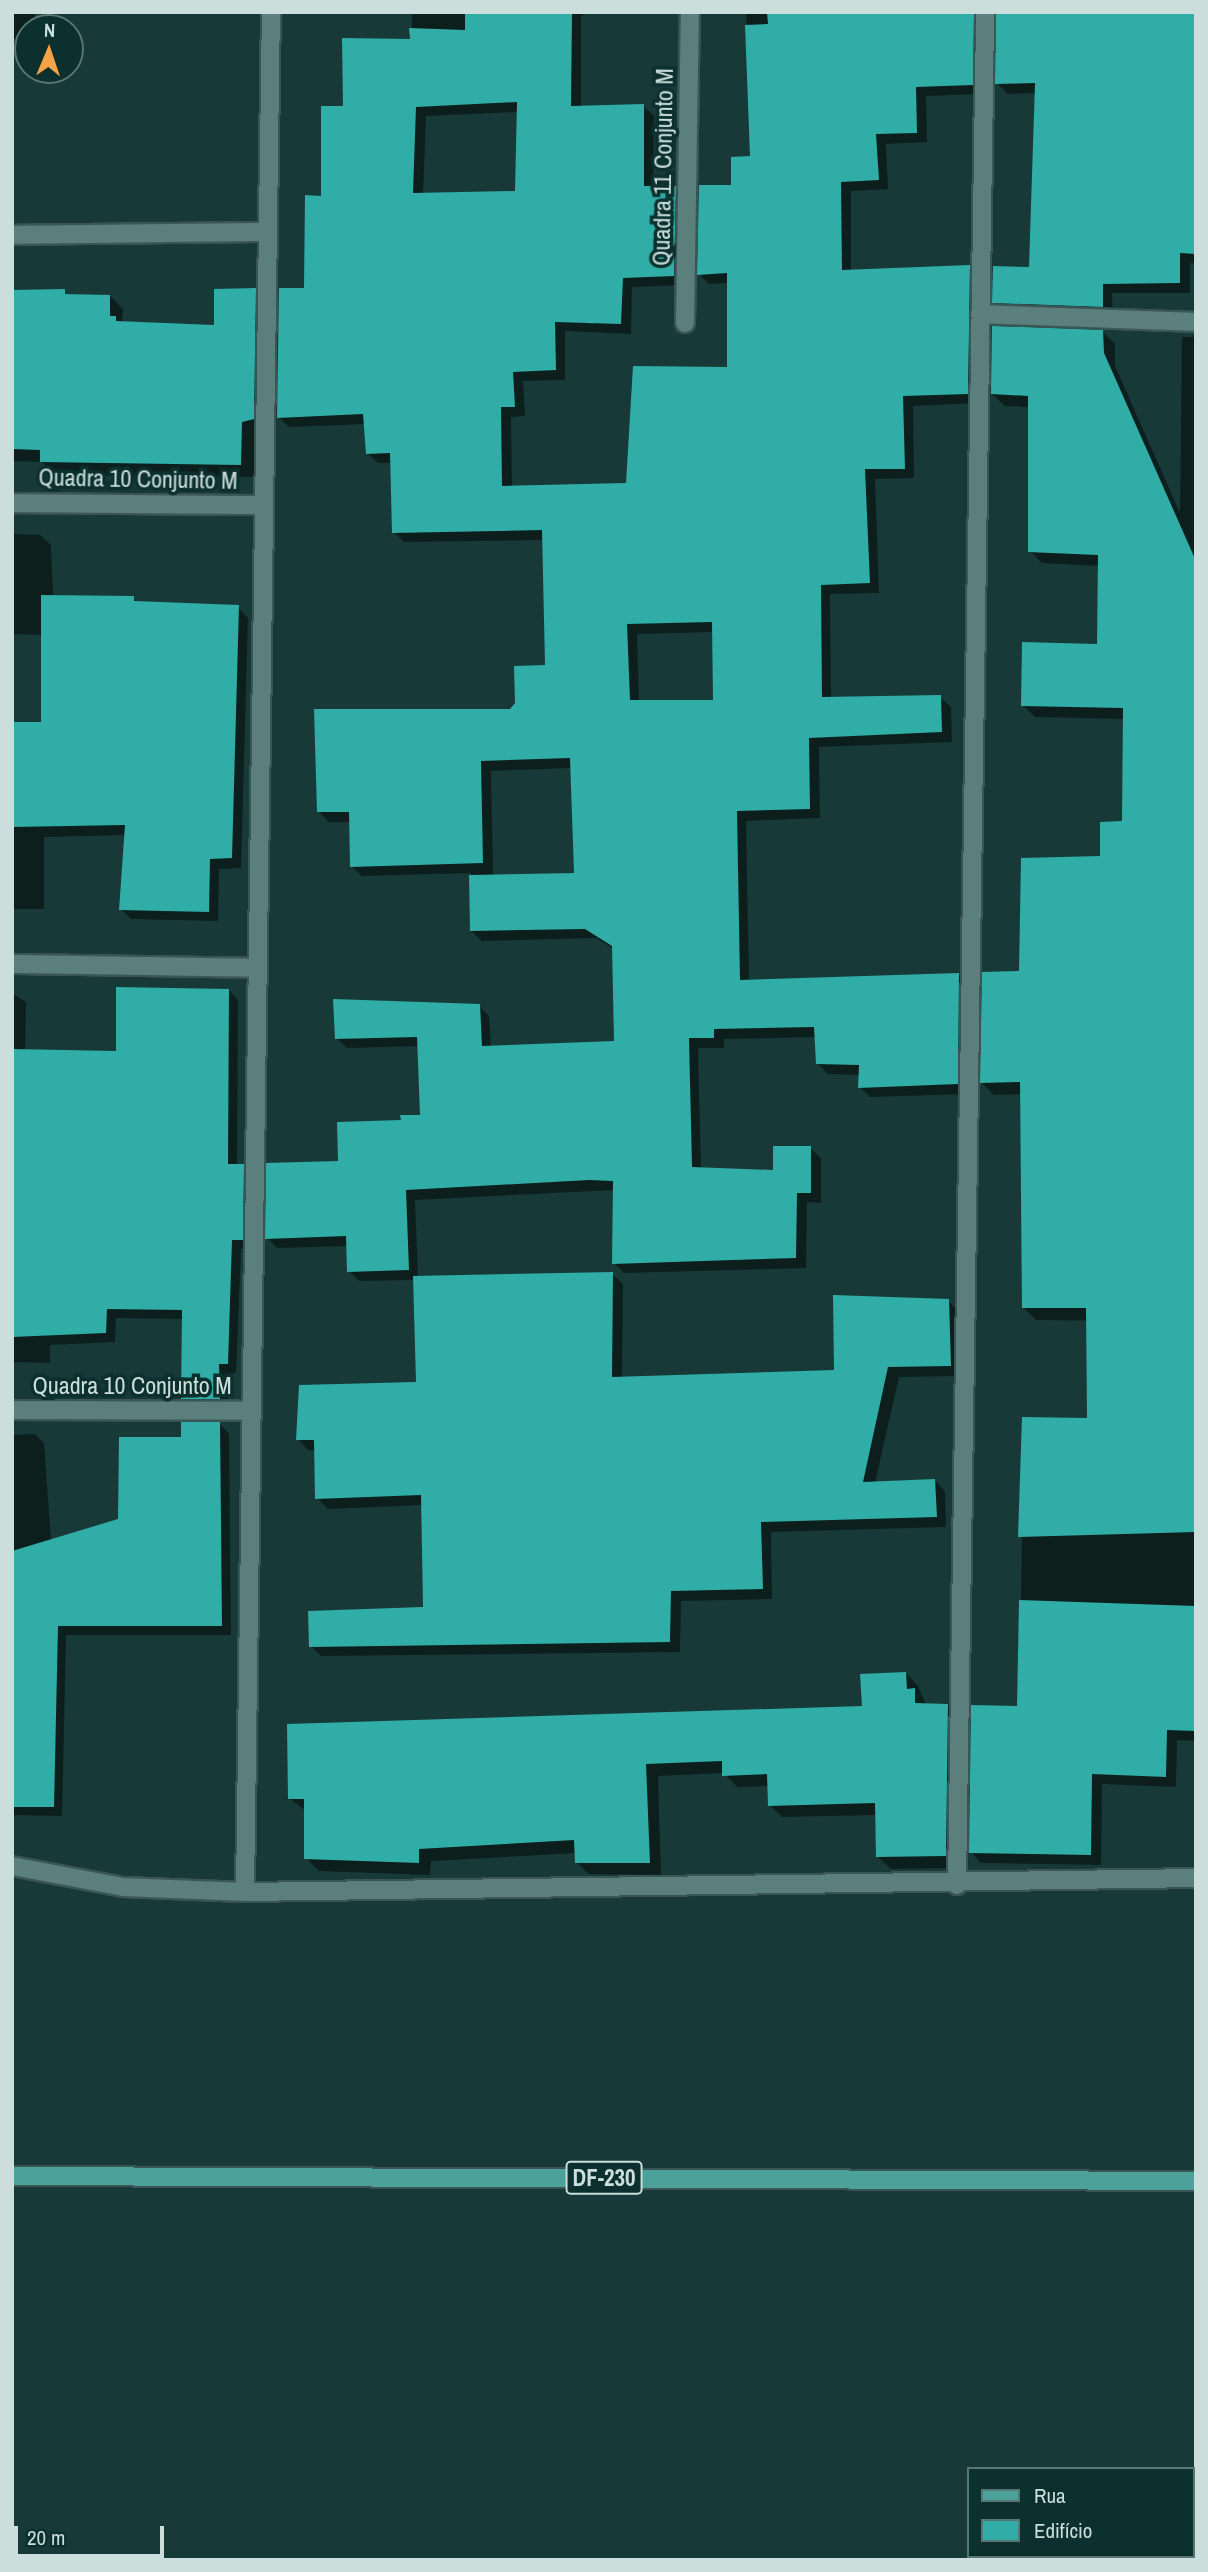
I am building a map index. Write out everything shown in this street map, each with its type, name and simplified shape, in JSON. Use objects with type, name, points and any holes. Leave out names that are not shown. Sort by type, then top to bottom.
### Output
[{"type":"main road","name":"DF-230","points":[[12,2176],[1196,2180]]},
{"type":"street","points":[[245,1892],[271,12]]},
{"type":"street","name":"Quadra 11 Conjunto M","points":[[685,323],[690,12]]},
{"type":"street","points":[[957,1885],[985,12]]},
{"type":"street","points":[[12,235],[268,232]]},
{"type":"street","points":[[980,314],[1196,322]]},
{"type":"street","name":"Quadra 10 Conjunto M","points":[[12,503],[264,505]]},
{"type":"street","points":[[12,964],[257,968]]},
{"type":"street","name":"Quadra 10 Conjunto M","points":[[12,1410],[252,1411]]},
{"type":"street","points":[[12,1866],[123,1887],[245,1892],[957,1885],[1196,1878]]},
{"type":"building","points":[[465,12],[572,12],[571,106],[644,104],[644,186],[676,186],[674,276],[623,278],[621,324],[555,322],[556,370],[513,372],[515,407],[501,407],[502,486],[626,483],[633,366],[727,367],[727,273],[697,275],[699,185],[731,185],[731,157],[750,156],[745,25],[768,24],[767,12],[974,12],[973,85],[916,87],[917,133],[876,134],[879,180],[841,182],[842,270],[970,265],[968,394],[903,396],[905,469],[865,469],[870,583],[821,585],[822,697],[941,695],[942,732],[809,738],[810,809],[737,811],[740,980],[959,973],[958,1084],[858,1088],[859,1065],[816,1064],[814,1027],[714,1029],[714,1038],[689,1038],[692,1167],[773,1170],[773,1146],[811,1146],[811,1193],[797,1193],[796,1258],[612,1264],[613,1181],[589,1180],[406,1190],[409,1270],[347,1272],[346,1236],[265,1239],[266,1163],[338,1161],[337,1122],[401,1120],[400,1115],[420,1115],[417,1037],[335,1039],[333,999],[480,1004],[482,1046],[614,1041],[612,946],[585,929],[470,931],[469,875],[574,873],[570,758],[481,761],[483,863],[350,867],[349,812],[317,812],[314,709],[510,709],[515,703],[514,666],[545,665],[542,530],[392,533],[390,453],[366,454],[363,414],[277,418],[279,288],[304,288],[305,195],[321,196],[321,106],[343,106],[342,38],[410,39],[409,28],[465,30]],"holes":[[[517,102],[515,191],[413,193],[416,107]],[[712,622],[713,700],[630,700],[627,624]]]},
{"type":"building","points":[[996,12],[1196,12],[1196,254],[1180,253],[1180,283],[1103,284],[1103,307],[992,303],[993,266],[1029,267],[1035,83],[995,84]]},
{"type":"building","points":[[256,288],[254,419],[242,422],[241,465],[40,462],[40,450],[12,449],[12,290],[65,289],[65,294],[110,295],[110,316],[116,316],[116,321],[214,325],[214,289]]},
{"type":"building","points":[[992,326],[1103,330],[1104,353],[1196,561],[1196,1532],[1018,1537],[1022,1417],[1087,1418],[1086,1308],[1022,1308],[1020,1082],[980,1083],[982,972],[1019,971],[1021,858],[1100,856],[1100,822],[1122,821],[1123,708],[1021,706],[1022,642],[1097,644],[1098,555],[1028,552],[1028,396],[991,394]]},
{"type":"building","points":[[41,595],[134,596],[134,601],[239,605],[232,858],[210,859],[209,912],[119,910],[125,825],[12,827],[12,722],[41,722]]},
{"type":"building","points":[[116,987],[229,989],[228,1164],[244,1164],[243,1240],[232,1240],[228,1364],[219,1364],[220,1399],[181,1399],[182,1310],[107,1309],[106,1333],[12,1337],[12,1049],[116,1051]]},
{"type":"building","points":[[613,1272],[612,1377],[834,1370],[833,1295],[949,1299],[951,1366],[888,1367],[863,1482],[935,1479],[937,1517],[761,1522],[763,1589],[671,1591],[670,1642],[309,1647],[308,1611],[423,1607],[421,1495],[315,1499],[314,1440],[296,1440],[299,1385],[416,1382],[413,1276]]},
{"type":"building","points":[[181,1422],[220,1422],[222,1626],[58,1626],[54,1807],[12,1807],[12,1551],[118,1519],[119,1437],[181,1437]]},
{"type":"building","points":[[1019,1600],[1196,1606],[1196,1731],[1167,1730],[1166,1777],[1092,1774],[1091,1855],[969,1853],[971,1705],[1017,1706]]},
{"type":"building","points":[[906,1672],[907,1689],[915,1688],[915,1703],[948,1704],[946,1856],[876,1857],[875,1803],[768,1806],[767,1774],[722,1776],[722,1761],[646,1764],[650,1863],[575,1863],[574,1840],[419,1849],[419,1863],[304,1859],[304,1799],[288,1799],[287,1724],[862,1706],[860,1674]]}]
